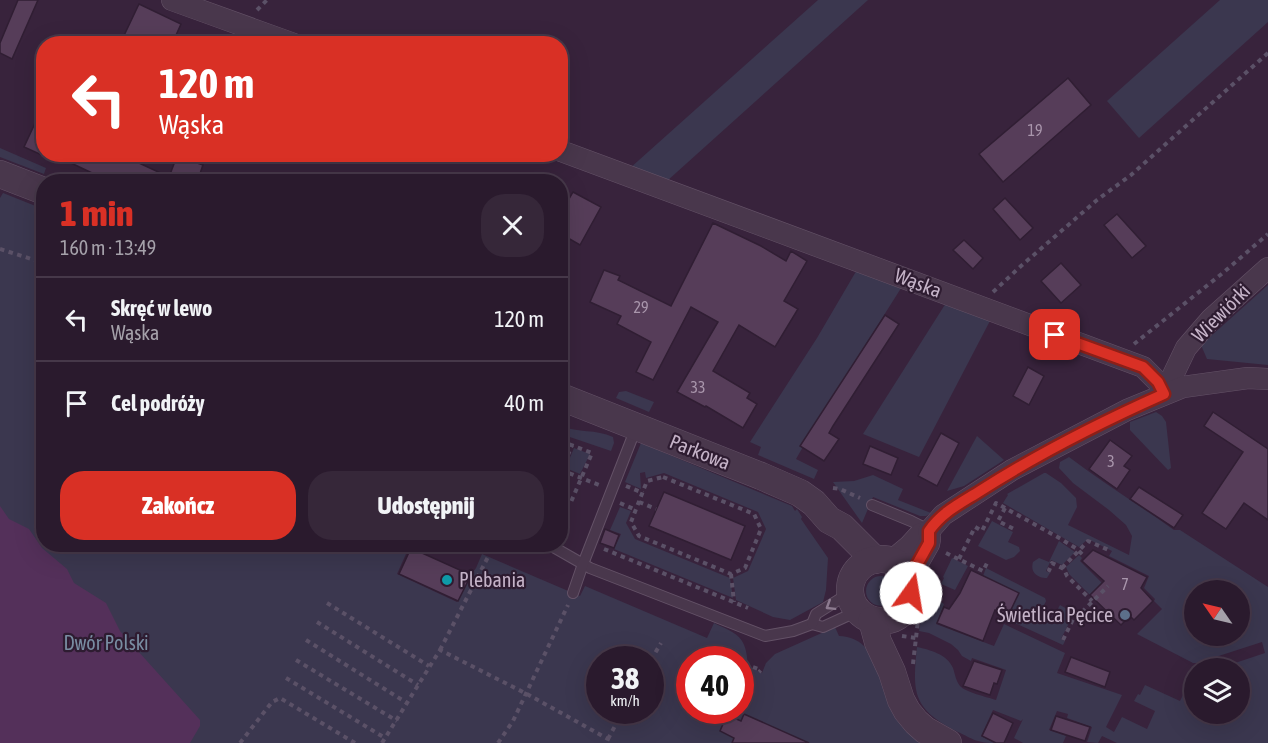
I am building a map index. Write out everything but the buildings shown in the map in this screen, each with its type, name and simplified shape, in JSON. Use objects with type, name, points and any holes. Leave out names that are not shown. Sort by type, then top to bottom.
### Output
[{"type":"street","points":[[172,0],[272,36]]},
{"type":"street","name":"Wąska","points":[[568,154],[1121,358],[1146,369],[1158,382],[1164,394]]},
{"type":"street","points":[[0,174],[36,188]]},
{"type":"street","name":"Wiewiórki","points":[[1164,394],[1186,348],[1211,319],[1268,268]]},
{"type":"street","points":[[929,531],[929,543],[904,610],[872,608],[862,566],[897,556],[920,534],[929,531],[943,515],[1012,470],[1127,410],[1183,387],[1248,378],[1268,379]]},
{"type":"street","name":"Parkowa","points":[[568,400],[793,490],[814,503],[829,520],[842,527],[881,560],[900,566],[916,582]]},
{"type":"street","name":"Parkowa","points":[[829,520],[831,536],[872,608],[878,642],[902,671],[901,700],[910,715],[925,729],[948,743]]},
{"type":"lane","points":[[573,593],[636,427]]},
{"type":"lane","points":[[872,505],[929,531]]},
{"type":"lane","points":[[562,552],[591,568],[765,636],[812,624],[822,627],[872,608]]},
{"type":"lane","points":[[812,624],[816,614],[843,597],[872,608]]},
{"type":"path","points":[[984,308],[1003,282],[1097,200],[1139,167],[1268,53]]},
{"type":"path","points":[[1121,358],[1136,342],[1268,234]]},
{"type":"path","points":[[0,249],[36,260]]},
{"type":"path","points":[[568,444],[592,453],[571,502],[568,501]]},
{"type":"path","points":[[568,454],[572,445]]},
{"type":"path","points":[[568,473],[611,490]]},
{"type":"path","points":[[663,477],[754,514],[761,529],[745,568],[731,574],[639,536],[631,522],[647,481],[663,477]]},
{"type":"path","points":[[833,488],[851,493],[872,505]]},
{"type":"path","points":[[639,502],[656,509]]},
{"type":"path","points":[[959,559],[975,527],[982,531],[996,503],[1039,529],[1061,539],[1085,557]]},
{"type":"path","points":[[1005,508],[998,521],[1014,529]]},
{"type":"path","points":[[1062,568],[1088,541],[1111,551]]},
{"type":"path","points":[[595,546],[748,608]]},
{"type":"path","points":[[942,551],[983,571],[988,561]]},
{"type":"path","points":[[382,743],[440,650],[490,552]]},
{"type":"path","points":[[1051,571],[1049,570],[1052,563],[1064,569],[1067,576],[1092,602]]},
{"type":"path","points":[[731,574],[734,602]]},
{"type":"path","points":[[902,671],[916,638],[916,582]]},
{"type":"path","points":[[1063,640],[1080,610],[1108,586]]},
{"type":"path","points":[[498,743],[513,721],[573,593]]},
{"type":"path","points":[[327,603],[429,666]]},
{"type":"path","points":[[872,608],[916,638]]},
{"type":"path","points":[[317,622],[418,685]]},
{"type":"path","points":[[306,640],[407,703]]},
{"type":"path","points":[[440,650],[526,694],[607,741],[616,724]]},
{"type":"path","points":[[296,660],[397,721]]},
{"type":"path","points":[[754,667],[760,670],[759,672]]},
{"type":"path","points":[[285,678],[385,738]]},
{"type":"path","points":[[240,743],[272,702],[280,698],[355,743]]},
{"type":"green space","points":[[818,0],[868,0],[667,181],[629,169]]},
{"type":"green space","points":[[1220,0],[1268,0],[1268,22],[1139,138],[1107,101]]},
{"type":"green space","points":[[0,148],[46,168],[44,174],[0,157]]},
{"type":"green space","name":"Dwór Polski","points":[[3,193],[36,206],[36,552],[407,552],[397,574],[457,602],[482,554],[580,596],[585,586],[707,638],[714,623],[740,638],[744,646],[676,646],[676,724],[754,724],[754,669],[762,673],[766,663],[775,654],[835,627],[839,636],[855,640],[867,649],[927,743],[0,743],[0,198]]},
{"type":"green space","points":[[858,268],[903,285],[796,459],[818,470],[814,479],[758,455],[761,447],[750,442],[817,338]]},
{"type":"green space","points":[[1268,285],[1268,365],[1207,359],[1201,345]]},
{"type":"green space","points":[[946,303],[992,317],[919,457],[863,434]]},
{"type":"green space","points":[[626,391],[654,402],[649,412],[616,398],[619,392]]},
{"type":"green space","points":[[1156,412],[1166,422],[1171,468],[1168,470],[1130,430],[1130,422]]},
{"type":"green space","points":[[568,428],[613,437],[614,443],[611,451],[568,436]]},
{"type":"green space","points":[[977,436],[1004,460],[964,486],[947,491]]},
{"type":"green space","points":[[641,443],[792,506],[795,511],[797,509],[801,519],[828,558],[823,602],[790,620],[773,617],[736,600],[733,578],[748,571],[766,529],[758,512],[664,473],[646,478],[645,472],[640,473],[641,489],[625,482]]},
{"type":"green space","points":[[574,448],[590,454],[580,474],[568,469],[568,462]]},
{"type":"green space","points":[[1069,457],[1174,530],[1180,530],[1268,587],[1268,743],[1117,743],[1102,736],[1098,743],[1087,742],[1092,727],[1067,718],[1068,714],[1057,711],[1049,730],[1066,736],[1063,743],[1023,743],[1014,738],[1023,719],[1021,721],[993,710],[981,736],[994,743],[988,743],[975,740],[943,724],[924,707],[916,688],[917,647],[938,653],[947,659],[963,688],[996,700],[1006,670],[972,658],[971,661],[962,656],[951,644],[929,633],[919,631],[925,594],[944,604],[936,624],[994,646],[1004,624],[1065,653],[1057,673],[1122,695],[1106,727],[1114,732],[1122,717],[1147,729],[1155,711],[1134,701],[1145,685],[1180,701],[1184,693],[1184,724],[1250,724],[1250,658],[1265,653],[1262,642],[1250,646],[1250,580],[1184,580],[1184,646],[1250,646],[1212,658],[1184,658],[1137,634],[1162,609],[1144,588],[1149,576],[1109,556],[1112,551],[1088,539],[1079,547],[1003,503],[1007,494],[1046,473],[1061,483],[1076,498],[1077,507],[1068,525],[1129,555],[1132,536],[1126,525],[1073,483],[1059,468],[1060,462]]},
{"type":"green space","points":[[873,475],[903,489],[898,500],[931,513],[920,516],[873,497],[862,523],[833,482],[854,481]]},
{"type":"green space","points":[[620,507],[631,511],[626,523],[635,539],[730,578],[733,598],[614,549],[621,534],[610,530]]},
{"type":"green space","points":[[992,521],[1013,532],[1008,542],[1019,547],[1020,551],[1014,557],[1006,560],[978,546]]},
{"type":"green space","points":[[1059,541],[1075,552],[1062,565],[1051,560],[1046,571],[1050,573],[1047,578],[1037,576],[1033,571],[1033,562],[1039,558],[1049,562]]},
{"type":"green space","points":[[1079,555],[1082,558],[1080,561],[1102,583],[1090,595],[1069,574],[1066,567]]},
{"type":"green space","points":[[952,558],[968,566],[955,590],[941,584]]},
{"type":"green space","points":[[986,568],[1045,598],[1041,612],[1053,618],[1060,605],[1074,613],[1061,639],[1065,641],[1063,645],[1006,619],[1019,593],[983,576]]},
{"type":"green space","points":[[881,576],[892,580],[896,591],[892,602],[881,606],[870,602],[866,591],[870,580]]},
{"type":"shaded area","points":[[0,506],[9,519],[29,529],[36,539],[36,552],[47,552],[67,569],[74,583],[106,603],[120,631],[200,720],[200,726],[190,743],[0,743]]},
{"type":"place","name":"Plebania","points":[[447,580]]},
{"type":"place","name":"Świetlica Pęcice","points":[[1125,615]]},
{"type":"route","points":[[911,593],[909,579],[929,543],[929,531],[943,515],[1012,470],[1127,410],[1164,394],[1158,382],[1143,367],[1055,335]]}]
